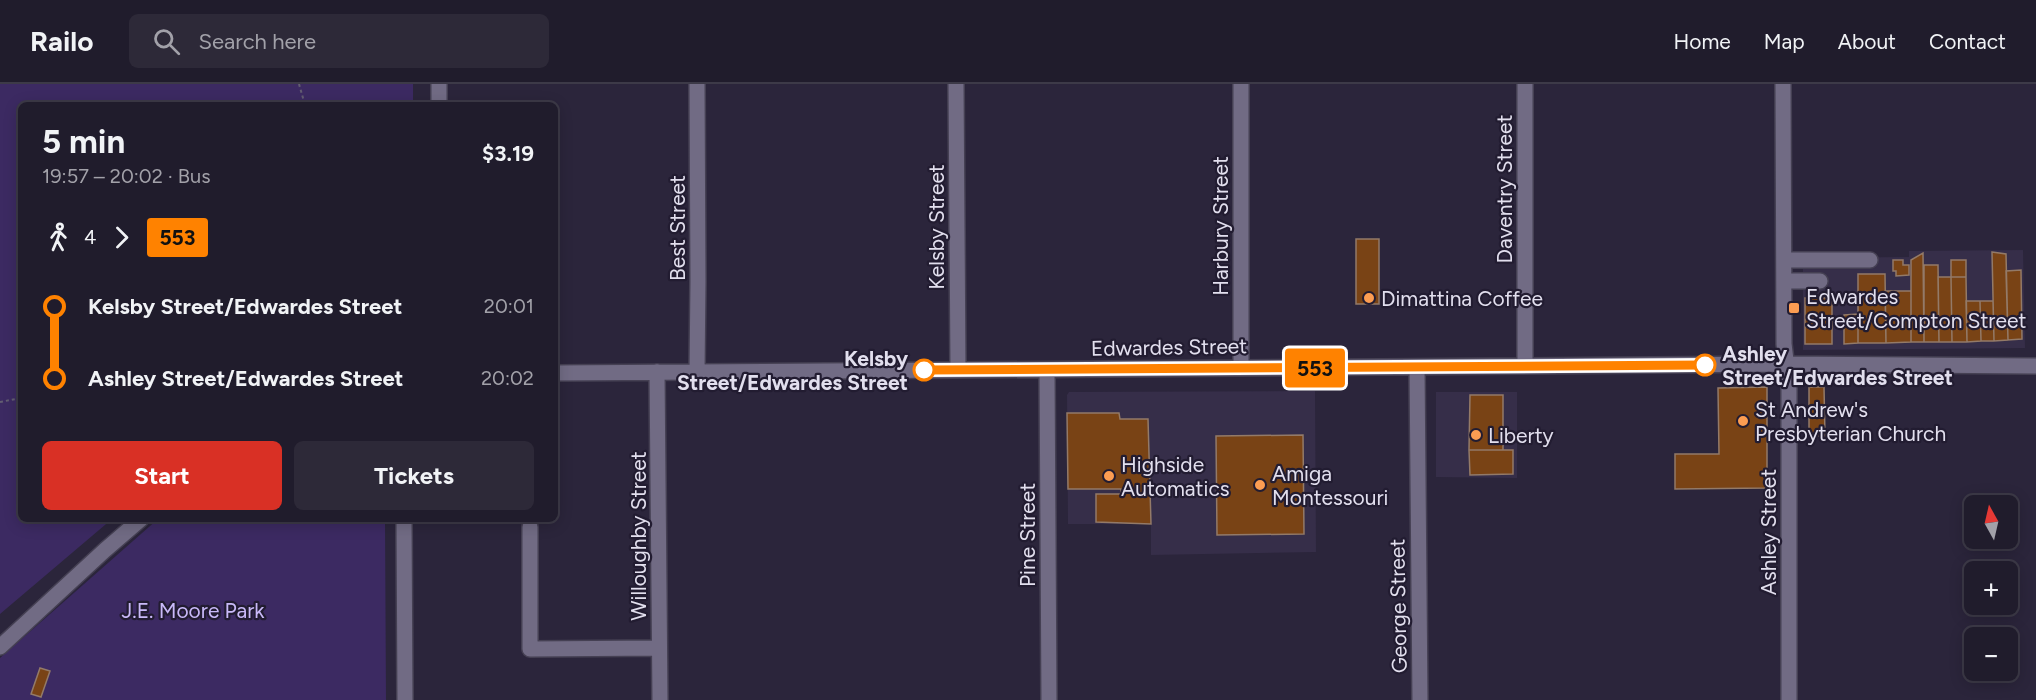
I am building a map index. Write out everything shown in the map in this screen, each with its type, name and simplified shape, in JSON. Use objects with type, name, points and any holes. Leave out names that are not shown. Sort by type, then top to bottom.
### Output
[{"type":"street","points":[[439,84],[439,102]]},
{"type":"street","name":"Best Street","points":[[697,84],[699,281],[697,372]]},
{"type":"street","name":"Kelsby Street","points":[[956,84],[958,370]]},
{"type":"street","name":"Harbury Street","points":[[1241,84],[1241,368]]},
{"type":"street","name":"Daventry Street","points":[[1525,84],[1526,366]]},
{"type":"street","name":"Ashley Street","points":[[1783,84],[1784,344],[1789,385],[1789,700]]},
{"type":"street","points":[[1784,260],[1870,260]]},
{"type":"street","points":[[1784,281],[1820,281]]},
{"type":"street","name":"Edwardes Street","points":[[558,373],[1787,364],[2036,366]]},
{"type":"street","name":"George Street","points":[[1417,367],[1420,700]]},
{"type":"street","name":"Pine Street","points":[[1047,370],[1049,700]]},
{"type":"street","name":"Willoughby Street","points":[[657,372],[660,700]]},
{"type":"street","points":[[105,550],[128,522]]},
{"type":"street","points":[[0,647],[138,522]]},
{"type":"street","points":[[404,522],[405,700]]},
{"type":"street","points":[[530,527],[530,649],[659,648]]},
{"type":"path","points":[[299,84],[304,102]]},
{"type":"path","points":[[0,402],[18,399]]},
{"type":"shaded area","points":[[2023,250],[2025,348],[1803,350],[1803,258],[1909,257],[1909,251]]},
{"type":"shaded area","points":[[1315,391],[1316,552],[1151,555],[1151,524],[1068,524],[1067,395],[1069,392]]},
{"type":"shaded area","name":"Liberty","points":[[1436,392],[1517,392],[1517,478],[1436,477]]},
{"type":"green space","points":[[0,84],[413,84],[413,102],[18,102],[18,522],[108,522],[0,614]]},
{"type":"green space","name":"J.E. Moore Park","points":[[155,522],[385,522],[386,700],[0,700],[0,658]]},
{"type":"building","points":[[1356,239],[1379,239],[1379,304],[1356,304]]},
{"type":"building","points":[[1992,252],[2006,254],[2008,340],[1994,341]]},
{"type":"building","points":[[1923,253],[1924,342],[1911,342],[1911,260]]},
{"type":"building","points":[[1893,260],[1903,260],[1903,265],[1909,265],[1909,275],[1896,276],[1896,271],[1893,271]]},
{"type":"building","points":[[1951,260],[1966,260],[1966,277],[1951,277]]},
{"type":"building","points":[[1924,265],[1938,265],[1939,342],[1924,342]]},
{"type":"building","points":[[2021,270],[2022,339],[2008,340],[2006,271]]},
{"type":"building","points":[[1858,274],[1885,274],[1886,343],[1858,343]]},
{"type":"building","points":[[1938,277],[1951,277],[1952,342],[1939,342]]},
{"type":"building","points":[[1951,277],[1966,277],[1967,342],[1952,342]]},
{"type":"building","points":[[1885,291],[1911,291],[1911,342],[1886,343]]},
{"type":"building","points":[[1805,298],[1832,298],[1832,344],[1805,344]]},
{"type":"building","points":[[1966,301],[1980,301],[1981,341],[1967,342]]},
{"type":"building","points":[[1980,301],[1993,301],[1994,341],[1981,341]]},
{"type":"building","points":[[1858,314],[1858,343],[1844,344],[1844,315]]},
{"type":"building","name":"St Andrew's Presbyterian Church","points":[[1767,387],[1767,488],[1675,489],[1675,454],[1719,454],[1718,388]]},
{"type":"building","points":[[1809,387],[1824,387],[1825,436],[1809,436]]},
{"type":"building","points":[[1470,395],[1503,395],[1503,450],[1469,450]]},
{"type":"building","name":"Highside Automatics","points":[[1067,413],[1119,413],[1120,419],[1148,419],[1151,524],[1096,522],[1096,494],[1121,494],[1121,489],[1068,489]]},
{"type":"building","name":"Amiga Montessouri","points":[[1303,435],[1304,534],[1217,535],[1216,436]]},
{"type":"building","points":[[1469,450],[1513,450],[1513,474],[1470,475]]},
{"type":"building","points":[[40,668],[50,671],[41,697],[31,694]]},
{"type":"bus line","name":"553","points":[[924,370],[1705,365]]},
{"type":"place","name":"Dimattina Coffee","points":[[1369,298]]},
{"type":"place","name":"Edwardes Street/Compton Street","points":[[1794,308]]},
{"type":"place","name":"Ashley Street/Edwardes Street","points":[[1705,365]]},
{"type":"place","name":"Kelsby Street/Edwardes Street","points":[[924,370]]},
{"type":"place","name":"St Andrew's Presbyterian Church","points":[[1743,421]]},
{"type":"place","name":"Liberty","points":[[1476,435]]},
{"type":"place","name":"Highside Automatics","points":[[1109,476]]},
{"type":"place","name":"Amiga Montessouri","points":[[1260,485]]}]
